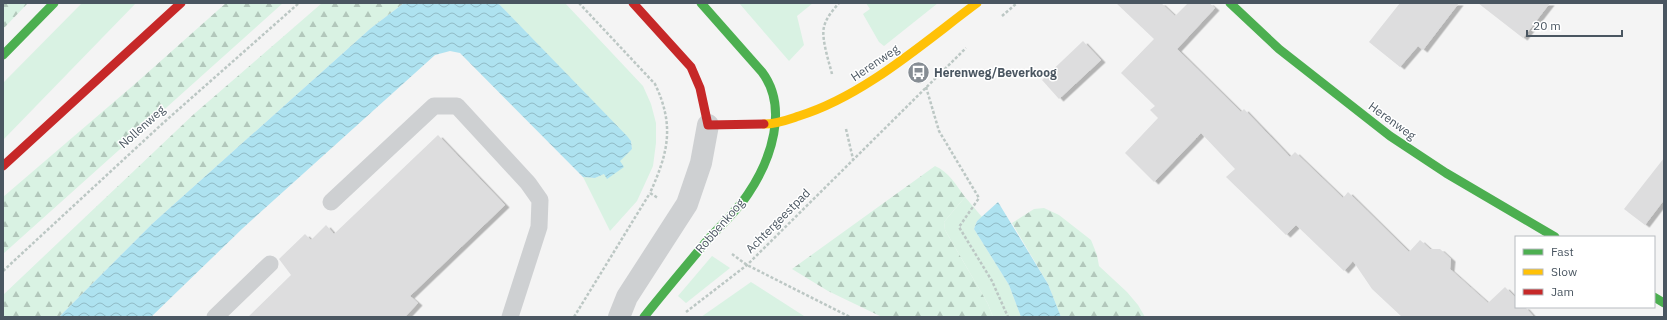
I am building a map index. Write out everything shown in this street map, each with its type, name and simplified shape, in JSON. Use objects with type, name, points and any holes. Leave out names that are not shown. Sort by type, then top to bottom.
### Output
[{"type":"main road","points":[[3,55],[54,3]]},
{"type":"main road","points":[[3,166],[181,3]]},
{"type":"main road","points":[[633,3],[691,67],[698,79],[703,95],[708,125]]},
{"type":"main road","points":[[701,3],[762,72],[770,84],[774,96],[776,124]]},
{"type":"main road","name":"Herenweg","points":[[708,125],[776,124],[810,113],[839,101],[888,69],[977,3]]},
{"type":"main road","name":"Herenweg","points":[[1230,3],[1279,49],[1390,136],[1446,173],[1553,236]]},
{"type":"main road","name":"Robbenkoog","points":[[644,317],[710,238],[740,205],[757,180],[768,156],[776,124]]},
{"type":"main road","points":[[1655,298],[1664,303]]},
{"type":"street","points":[[619,317],[627,297],[681,215],[696,180],[708,125]]},
{"type":"lane","points":[[331,202],[434,106],[457,106],[528,183],[540,200],[539,227],[510,317]]},
{"type":"lane","points":[[215,317],[270,264]]},
{"type":"path","name":"Nollenweg","points":[[3,271],[162,124],[299,3]]},
{"type":"path","points":[[574,317],[650,193],[661,168],[667,143],[665,112],[661,97],[655,84],[579,3]]},
{"type":"path","points":[[999,18],[1017,3]]},
{"type":"path","name":"Achtergeestpad","points":[[850,317],[747,265],[971,44]]},
{"type":"path","points":[[926,87],[939,131],[979,198],[959,227],[992,281],[1008,317]]},
{"type":"path","points":[[650,193],[681,215]]},
{"type":"path","points":[[686,312],[747,265],[710,238]]},
{"type":"green space","points":[[3,3],[28,3],[3,29]]},
{"type":"green space","points":[[82,3],[136,3],[3,140],[3,83]]},
{"type":"green space","points":[[226,3],[283,3],[3,254],[3,197],[136,83]]},
{"type":"green space","points":[[322,3],[404,3],[371,28],[153,223],[59,317],[3,317],[3,295],[194,114]]},
{"type":"green space","points":[[498,3],[565,3],[643,86],[651,104],[656,123],[656,143],[653,166],[637,201],[610,231],[583,177],[595,178],[604,174],[632,149],[631,141]]},
{"type":"green space","points":[[739,3],[813,3],[797,16],[804,45],[789,61]]},
{"type":"green space","points":[[866,3],[938,3],[884,46],[879,42],[863,14],[870,9]]},
{"type":"green space","points":[[935,166],[948,175],[965,197],[944,222],[945,230],[988,304],[993,317],[882,317],[828,291],[792,269]]},
{"type":"green space","points":[[965,197],[982,217],[977,221],[974,229],[1009,285],[1021,317],[993,317],[988,304],[945,230],[944,222]]},
{"type":"green space","points":[[1044,208],[1059,215],[1091,240],[1097,255],[1099,266],[1127,292],[1138,305],[1145,317],[1061,317],[1048,284],[1012,223],[1034,209]]},
{"type":"green space","points":[[712,256],[730,268],[686,303],[678,296]]},
{"type":"green space","points":[[751,282],[804,316],[807,317],[701,317]]},
{"type":"water","points":[[404,3],[498,3],[631,141],[632,149],[620,161],[624,167],[607,179],[604,174],[595,178],[583,177],[460,53],[450,51],[435,55],[243,228],[151,317],[59,317],[153,223],[371,28]]},
{"type":"water","points":[[998,202],[1048,284],[1061,317],[1021,317],[1009,285],[974,229],[977,221]]},
{"type":"building","points":[[1116,3],[1161,3],[1175,16],[1188,3],[1209,3],[1215,8],[1177,49],[1241,112],[1244,109],[1290,157],[1295,152],[1343,198],[1348,192],[1409,252],[1420,240],[1430,249],[1440,249],[1451,259],[1450,269],[1488,303],[1505,287],[1515,297],[1515,308],[1526,308],[1534,317],[1402,317],[1372,289],[1353,261],[1344,271],[1296,225],[1286,235],[1226,177],[1235,169],[1201,133],[1154,182],[1125,153],[1158,118],[1150,110],[1155,106],[1121,73],[1154,39]]},
{"type":"building","points":[[1400,3],[1459,3],[1423,50],[1418,46],[1400,67],[1369,42]]},
{"type":"building","points":[[1478,3],[1550,3],[1523,38]]},
{"type":"building","points":[[1083,41],[1101,60],[1059,99],[1042,80]]},
{"type":"building","points":[[438,135],[505,205],[410,296],[418,303],[405,317],[248,317],[291,275],[279,259],[305,234],[311,240],[326,225],[334,234]]},
{"type":"building","points":[[1664,158],[1664,200],[1645,225],[1624,209]]},
{"type":"traffic: fast","points":[[3,55],[54,3]]},
{"type":"traffic: fast","points":[[644,317],[748,194],[764,166],[774,134],[776,117],[770,86],[762,72],[701,3]]},
{"type":"traffic: fast","points":[[1230,3],[1279,49],[1390,136],[1446,173],[1553,236]]},
{"type":"traffic: fast","points":[[1655,298],[1664,303]]},
{"type":"traffic: slow","points":[[764,124],[778,123],[799,116],[847,96],[892,67],[977,3]]},
{"type":"traffic: jam","points":[[3,166],[181,3]]},
{"type":"traffic: jam","points":[[633,3],[691,67],[700,88],[708,125],[764,124]]},
{"type":"place","name":"Herenweg/Beverkoog","points":[[918,73]]}]
